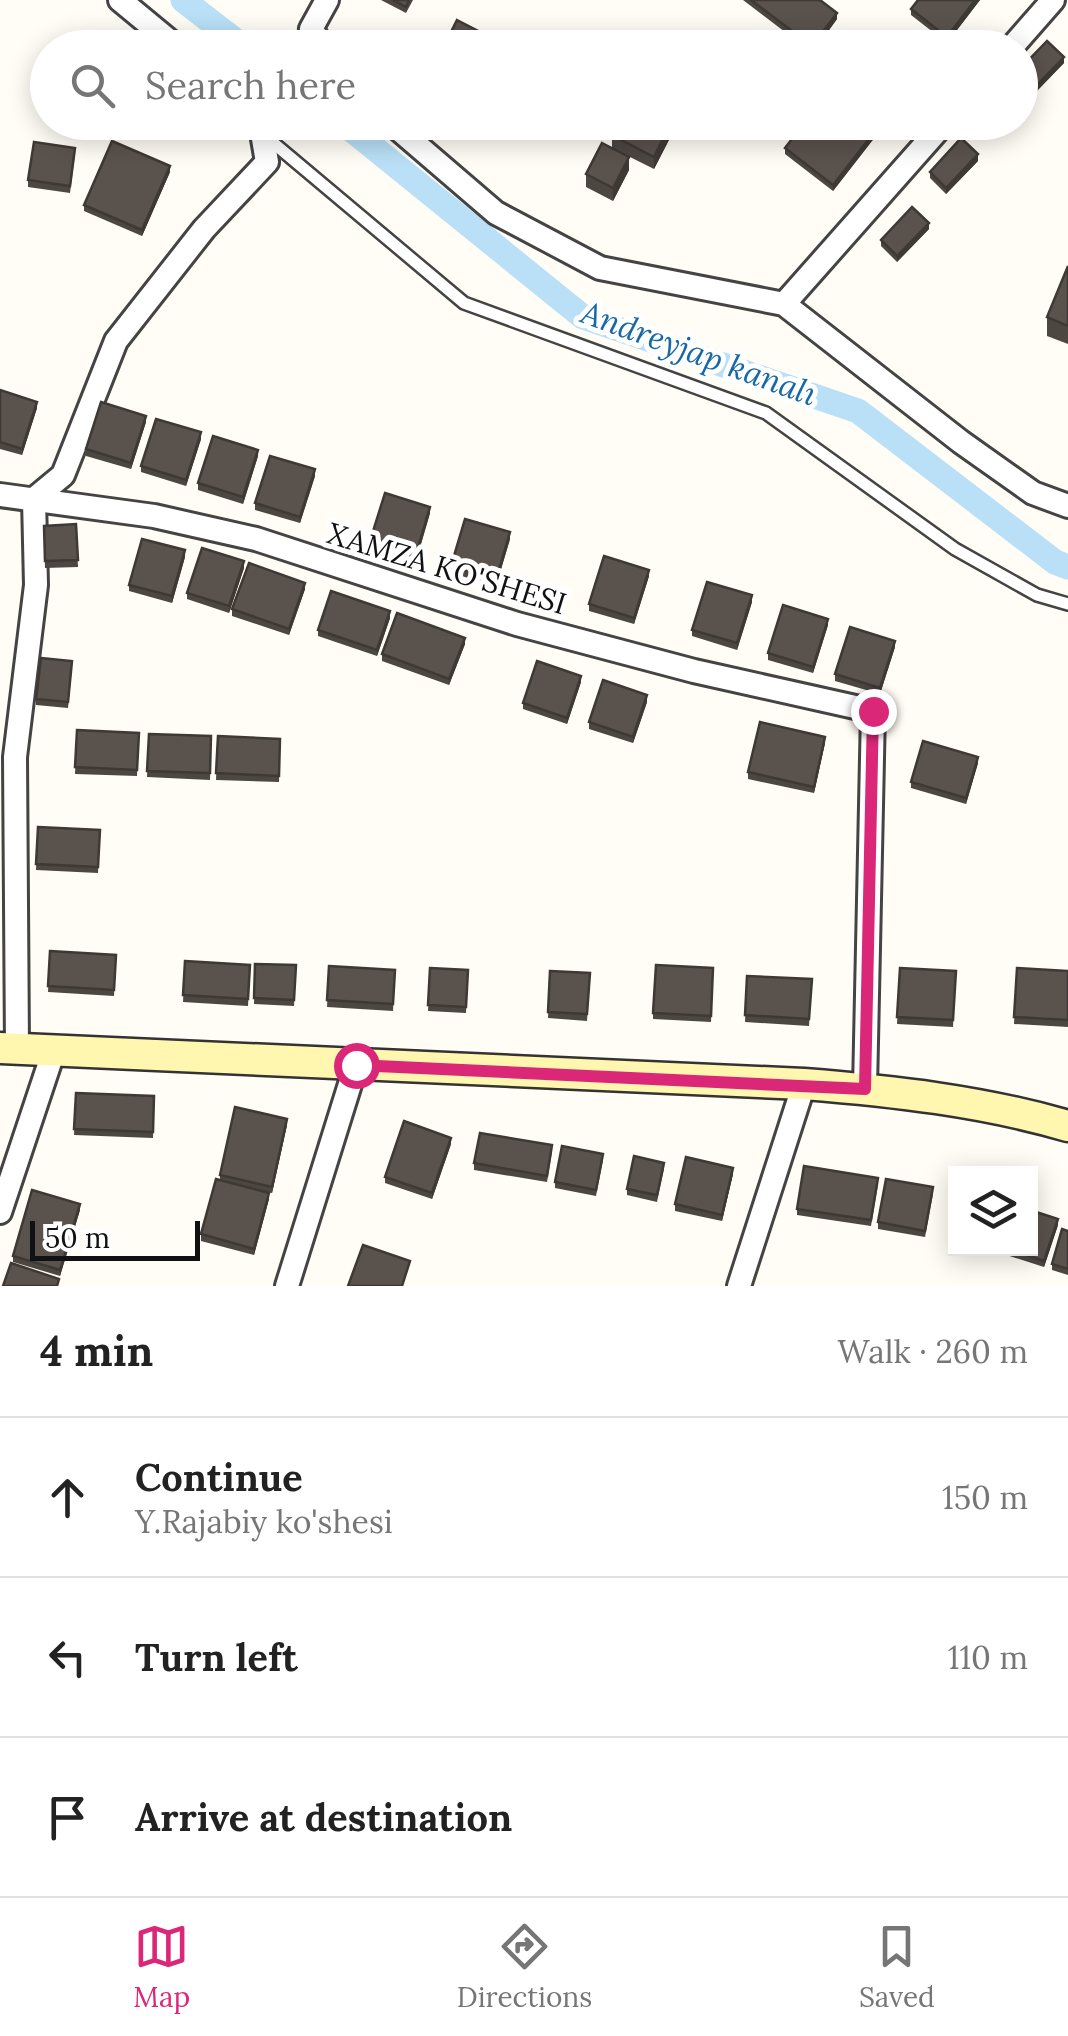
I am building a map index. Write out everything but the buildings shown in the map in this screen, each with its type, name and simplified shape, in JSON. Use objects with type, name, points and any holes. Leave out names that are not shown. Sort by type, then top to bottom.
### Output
[{"type":"street","points":[[120,0],[156,30]]},
{"type":"street","points":[[320,30],[327,0]]},
{"type":"street","points":[[1027,30],[1053,0]]},
{"type":"street","points":[[260,140],[266,162],[204,229],[116,341],[64,475],[34,499],[36,585],[15,757],[9,1048],[804,1084],[1013,1110],[1068,1126]]},
{"type":"street","points":[[411,140],[496,213],[600,268],[784,304],[960,442],[1032,493],[1068,506]]},
{"type":"street","points":[[784,304],[928,140]]},
{"type":"street","name":"XAMZA KO'SHESI","points":[[0,496],[154,516],[256,539],[517,624],[694,671],[873,711],[865,1089]]},
{"type":"street","points":[[0,1212],[54,1050]]},
{"type":"street","points":[[287,1286],[356,1065]]},
{"type":"street","points":[[739,1286],[804,1084]]},
{"type":"lane","points":[[271,140],[464,303],[766,413],[955,549],[1036,595],[1068,604]]},
{"type":"waterway","name":"Andreyjap kanalı","points":[[183,0],[222,30]]},
{"type":"waterway","name":"Andreyjap kanalı","points":[[364,140],[583,317],[858,411],[1055,562],[1068,567]]},
{"type":"route","points":[[356,1065],[865,1089],[873,711]]}]
